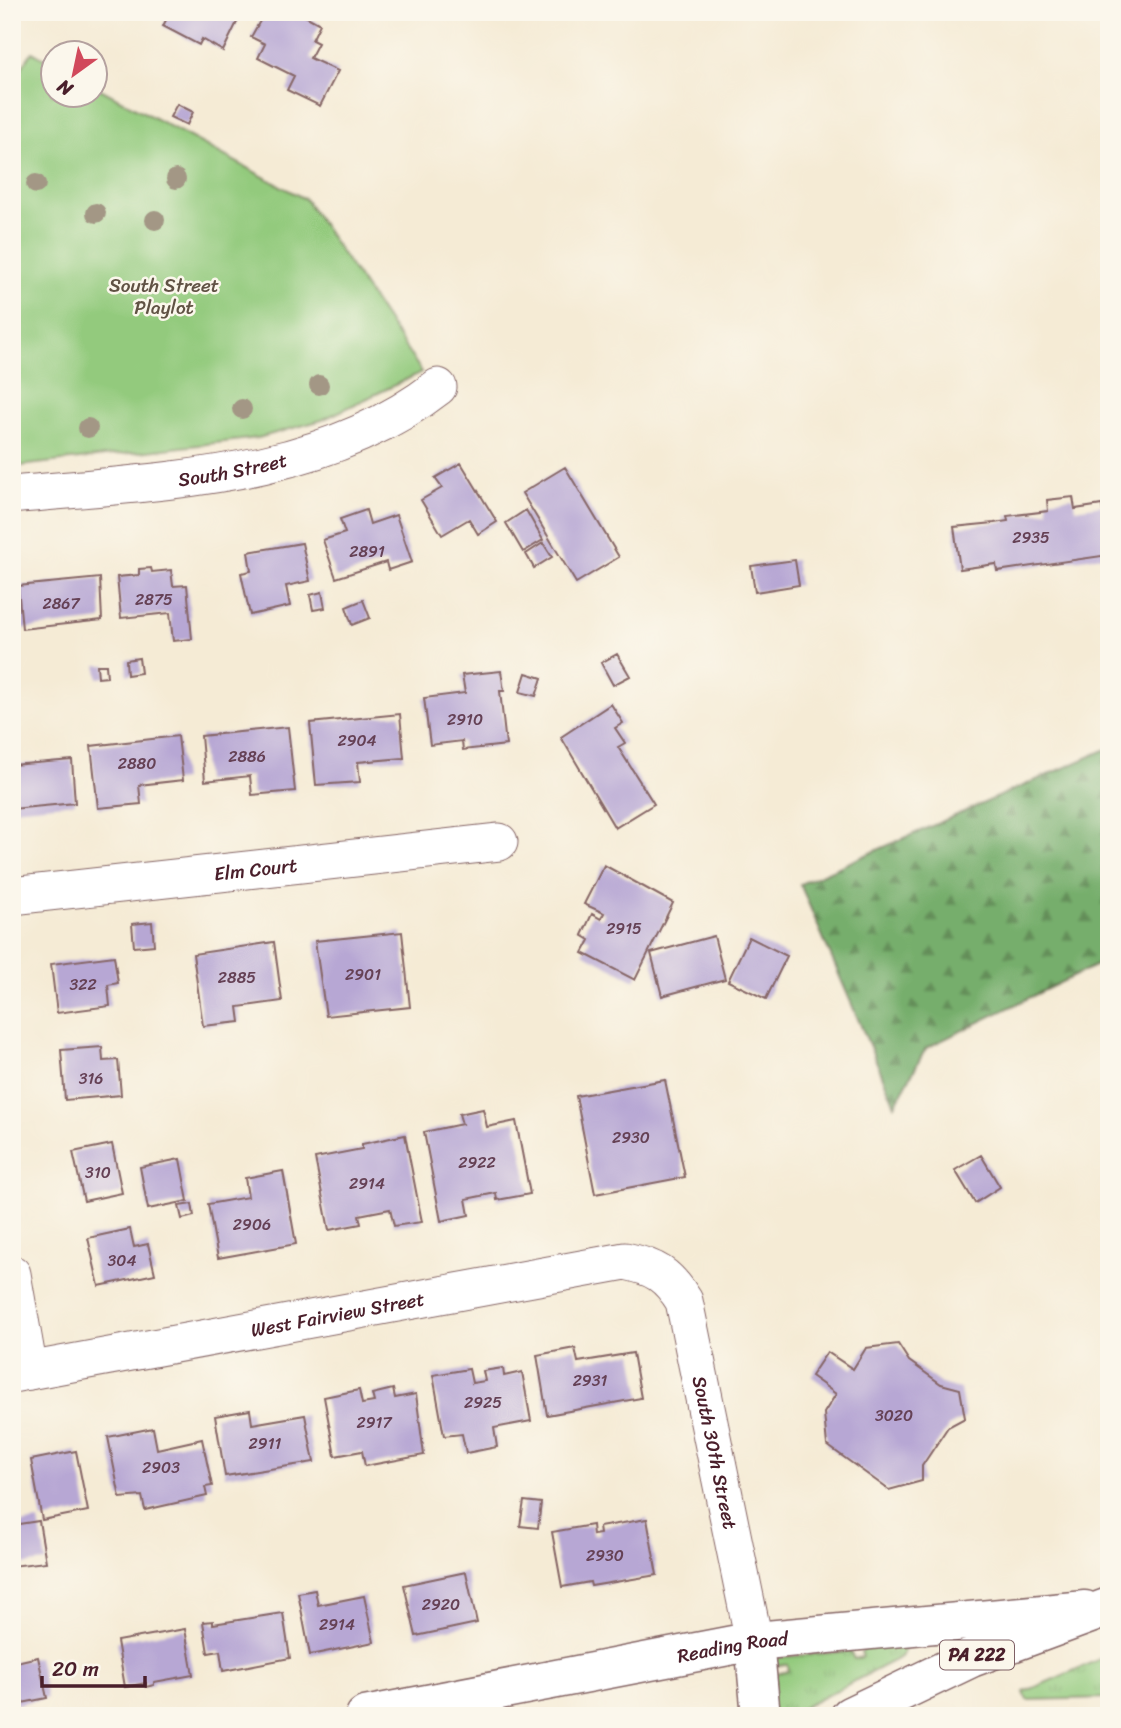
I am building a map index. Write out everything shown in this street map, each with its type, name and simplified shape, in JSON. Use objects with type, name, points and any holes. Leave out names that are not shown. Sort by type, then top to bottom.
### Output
[{"type":"street","name":"South Street","points":[[12,495],[209,475],[270,463],[329,445],[387,421],[438,387]]},
{"type":"street","name":"Elm Court","points":[[12,896],[499,842]]},
{"type":"street","name":"West Fairview Street","points":[[21,1372],[625,1261],[660,1271]]},
{"type":"street","name":"South 30th Street","points":[[660,1271],[672,1281],[684,1301],[754,1641]]},
{"type":"street","points":[[12,1274],[21,1372]]},
{"type":"street","name":"Reading Road","points":[[365,1716],[754,1641],[1106,1607]]},
{"type":"street","name":"PA 222","points":[[850,1716],[971,1658],[1106,1607]]},
{"type":"street","points":[[754,1641],[761,1716]]},
{"type":"green space","name":"South Street Playlot","points":[[32,52],[38,55],[38,108],[108,108],[108,93],[305,199],[422,372],[322,420],[258,438],[12,467],[12,82]]},
{"type":"green space","points":[[1109,748],[1109,959],[926,1048],[895,1105],[800,884]]},
{"type":"green space","points":[[868,1645],[900,1645],[905,1649],[901,1657],[787,1716],[769,1716],[776,1674],[788,1671],[787,1664],[777,1666],[771,1658],[850,1651],[854,1659],[863,1657],[861,1652]]},
{"type":"green space","points":[[1109,1655],[1109,1698],[1027,1700],[1024,1692]]},
{"type":"building","points":[[170,12],[242,12],[223,51],[202,39],[199,45],[163,26]]},
{"type":"building","points":[[265,12],[298,12],[320,24],[312,40],[318,43],[310,58],[338,71],[320,106],[287,90],[294,76],[258,58],[265,44],[251,37]]},
{"type":"building","points":[[177,104],[193,112],[187,125],[170,117]]},
{"type":"building","points":[[461,463],[497,522],[478,534],[469,519],[442,535],[421,500],[442,488],[435,478]]},
{"type":"building","points":[[565,467],[619,557],[576,583],[522,493]]},
{"type":"building","points":[[1073,497],[1075,509],[1102,505],[1109,555],[997,571],[996,564],[960,569],[954,527],[1008,521],[1007,516],[1048,511],[1047,500]]},
{"type":"building","points":[[366,510],[370,524],[396,515],[412,562],[388,570],[386,562],[336,578],[323,540],[345,533],[340,519]]},
{"type":"building","points":[[526,510],[543,540],[523,552],[506,523]]},
{"type":"building","points":[[302,543],[310,581],[286,586],[290,606],[250,615],[241,573],[251,571],[248,552]]},
{"type":"building","points":[[543,543],[552,557],[534,568],[526,554]]},
{"type":"building","points":[[795,560],[799,585],[755,592],[751,566]]},
{"type":"building","points":[[151,568],[152,572],[171,570],[173,586],[187,585],[192,639],[173,641],[170,613],[121,618],[117,577],[139,575],[139,569]]},
{"type":"building","points":[[100,578],[102,620],[22,629],[18,586]]},
{"type":"building","points":[[322,592],[325,608],[313,610],[310,595]]},
{"type":"building","points":[[363,600],[370,618],[352,625],[346,607]]},
{"type":"building","points":[[617,654],[630,676],[613,685],[601,663]]},
{"type":"building","points":[[139,658],[141,673],[127,675],[126,660]]},
{"type":"building","points":[[97,665],[106,665],[107,677],[98,678]]},
{"type":"building","points":[[501,671],[504,691],[500,691],[506,745],[463,750],[462,741],[430,745],[424,698],[465,693],[462,675]]},
{"type":"building","points":[[526,673],[542,678],[536,696],[520,692]]},
{"type":"building","points":[[611,704],[623,723],[615,728],[625,743],[618,747],[654,804],[615,828],[561,737]]},
{"type":"building","points":[[400,714],[404,758],[358,762],[360,782],[316,785],[310,723]]},
{"type":"building","points":[[288,727],[295,791],[252,795],[250,776],[205,781],[201,736]]},
{"type":"building","points":[[178,736],[183,780],[139,785],[141,804],[98,808],[91,746]]},
{"type":"building","points":[[72,760],[75,803],[12,809],[12,765]]},
{"type":"building","points":[[604,865],[673,903],[635,980],[583,953],[590,940],[582,935],[592,914],[601,919],[604,913],[584,904]]},
{"type":"building","points":[[152,922],[154,945],[134,947],[132,924]]},
{"type":"building","points":[[402,932],[410,1007],[326,1016],[315,941]]},
{"type":"building","points":[[714,936],[725,979],[662,996],[651,953]]},
{"type":"building","points":[[749,937],[787,956],[766,999],[728,981]]},
{"type":"building","points":[[274,942],[282,1001],[238,1007],[240,1022],[203,1026],[193,954]]},
{"type":"building","points":[[114,956],[118,983],[108,985],[110,1006],[57,1013],[51,964]]},
{"type":"building","points":[[102,1047],[103,1061],[118,1060],[121,1095],[65,1100],[61,1050]]},
{"type":"building","points":[[665,1080],[685,1177],[595,1194],[576,1096]]},
{"type":"building","points":[[483,1109],[487,1127],[516,1121],[530,1194],[497,1200],[496,1193],[466,1199],[469,1215],[441,1221],[424,1132],[462,1124],[459,1114]]},
{"type":"building","points":[[405,1135],[422,1222],[394,1226],[390,1209],[359,1215],[361,1224],[329,1230],[315,1158],[362,1149],[362,1144]]},
{"type":"building","points":[[112,1144],[122,1193],[84,1201],[73,1152]]},
{"type":"building","points":[[981,1155],[1000,1187],[975,1203],[955,1170]]},
{"type":"building","points":[[180,1159],[188,1201],[148,1209],[140,1167]]},
{"type":"building","points":[[283,1171],[296,1244],[218,1258],[208,1204],[248,1197],[245,1178]]},
{"type":"building","points":[[192,1204],[194,1216],[182,1219],[179,1206]]},
{"type":"building","points":[[130,1229],[134,1247],[148,1244],[155,1274],[99,1286],[88,1238]]},
{"type":"building","points":[[898,1344],[909,1361],[941,1384],[960,1389],[965,1418],[948,1427],[922,1466],[922,1481],[889,1490],[827,1445],[824,1413],[836,1394],[811,1376],[827,1352],[853,1369],[866,1348]]},
{"type":"building","points":[[575,1348],[578,1362],[633,1353],[641,1398],[547,1415],[537,1355]]},
{"type":"building","points":[[503,1368],[504,1376],[522,1372],[531,1421],[494,1428],[497,1447],[466,1453],[462,1434],[444,1436],[433,1375],[469,1369],[472,1383],[485,1381],[483,1371]]},
{"type":"building","points":[[393,1389],[395,1398],[416,1394],[424,1455],[365,1466],[362,1451],[335,1456],[324,1397],[359,1390],[362,1404],[374,1402],[372,1394]]},
{"type":"building","points":[[250,1410],[252,1424],[305,1415],[314,1462],[225,1476],[215,1416]]},
{"type":"building","points":[[153,1428],[157,1449],[202,1439],[212,1486],[205,1487],[207,1496],[145,1510],[142,1496],[120,1498],[108,1437]]},
{"type":"building","points":[[76,1451],[88,1511],[42,1520],[31,1460]]},
{"type":"building","points":[[524,1501],[541,1503],[538,1528],[520,1526]]},
{"type":"building","points":[[647,1519],[657,1575],[591,1586],[590,1582],[562,1587],[552,1532],[592,1525],[593,1535],[600,1534],[599,1527]]},
{"type":"building","points":[[39,1521],[46,1562],[12,1566],[12,1525]]},
{"type":"building","points":[[466,1572],[477,1623],[416,1636],[404,1585]]},
{"type":"building","points":[[315,1590],[318,1605],[364,1596],[374,1642],[310,1655],[298,1593]]},
{"type":"building","points":[[283,1613],[290,1658],[223,1671],[220,1651],[208,1653],[203,1622],[213,1621],[213,1624]]},
{"type":"building","points":[[185,1629],[193,1675],[154,1682],[154,1685],[146,1687],[146,1683],[125,1687],[117,1641]]},
{"type":"building","points":[[38,1657],[47,1698],[12,1705],[12,1663]]}]
